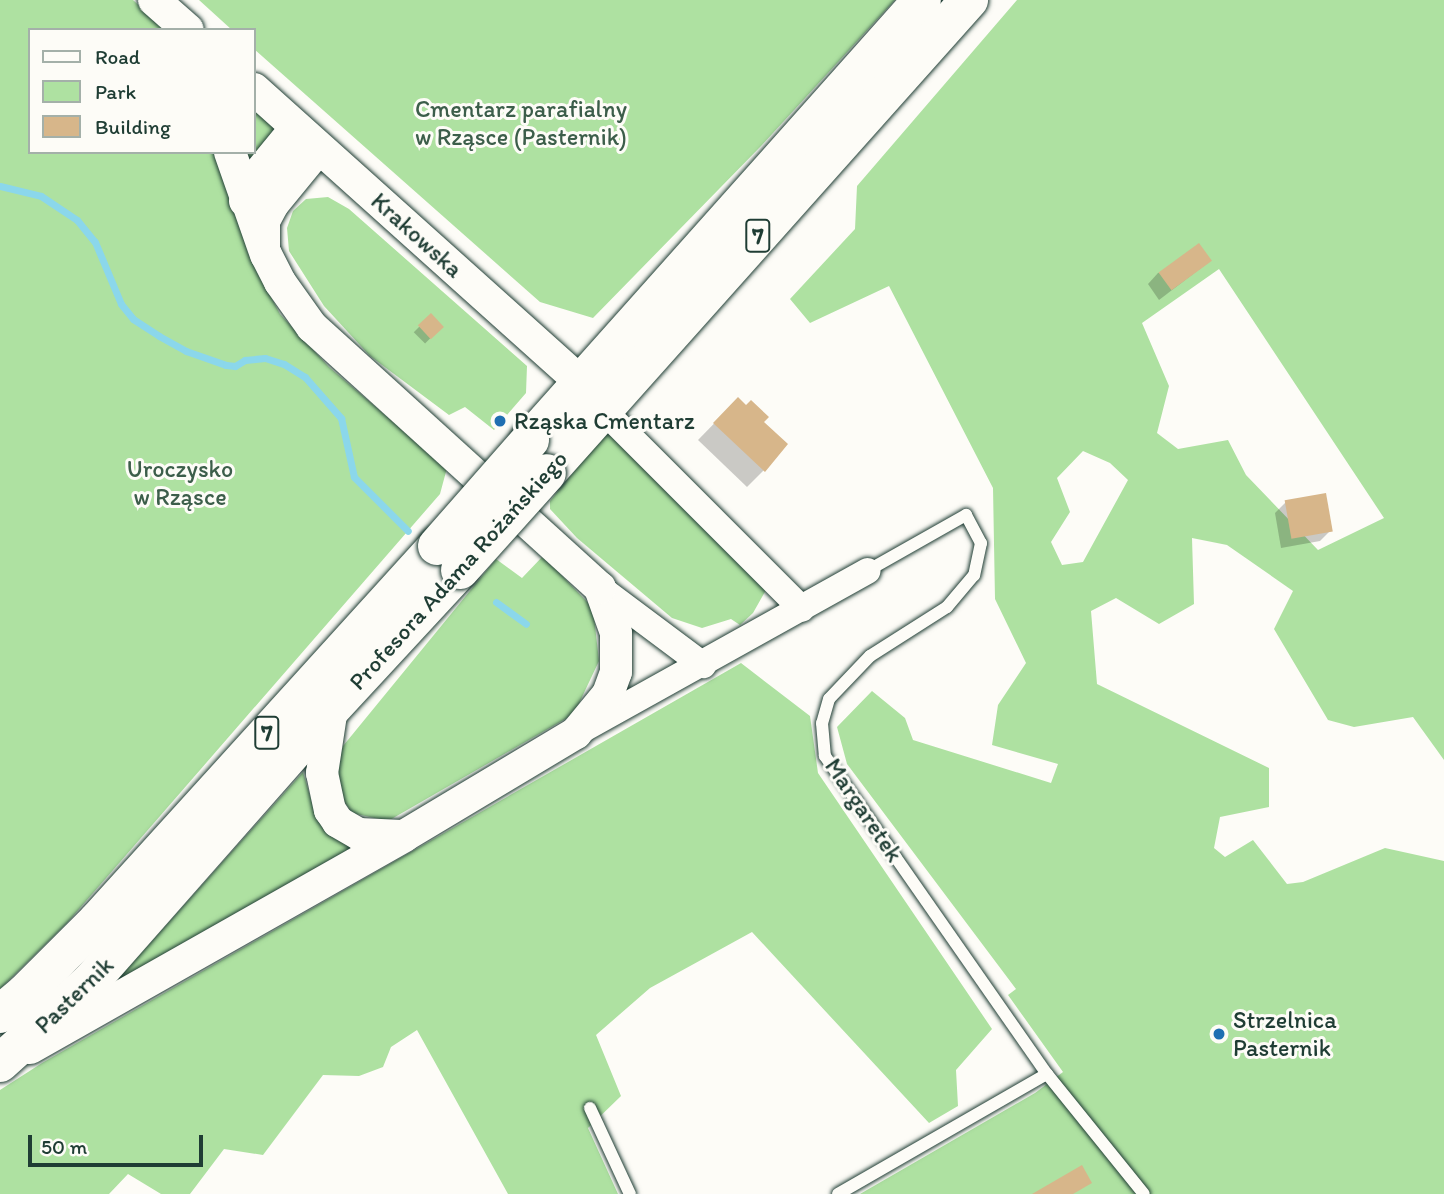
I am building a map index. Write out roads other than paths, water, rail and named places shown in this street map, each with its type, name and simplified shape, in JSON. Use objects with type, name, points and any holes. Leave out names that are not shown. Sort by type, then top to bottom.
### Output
[{"type":"main road","name":"Profesora Adama Rożańskiego","points":[[97,921],[449,558],[592,395],[922,0]]},
{"type":"main road","name":"Profesora Adama Rożańskiego","points":[[592,395],[969,0]]},
{"type":"main road","name":"Profesora Adama Rożańskiego","points":[[144,923],[332,708],[449,558]]},
{"type":"main road","name":"Pasternik","points":[[0,1014],[25,993],[97,921]]},
{"type":"main road","name":"Pasternik","points":[[3,1061],[91,981],[144,923]]},
{"type":"street","points":[[154,0],[186,28]]},
{"type":"street","name":"Krakowska","points":[[256,91],[592,395]]},
{"type":"street","points":[[245,201],[255,178],[308,138]]},
{"type":"street","points":[[264,247],[264,221],[308,138]]},
{"type":"street","points":[[231,154],[245,201],[264,247],[291,299],[326,341],[600,587],[703,665]]},
{"type":"street","points":[[592,395],[802,608]]},
{"type":"street","name":"Margaretek","points":[[576,733],[703,665],[867,571]]},
{"type":"street","points":[[3,1061],[54,1036],[404,836],[576,733],[608,694],[616,672],[616,633],[600,587]]},
{"type":"street","points":[[332,708],[321,773],[330,810],[338,822],[359,834],[404,836]]},
{"type":"lane","name":"Margaretek","points":[[867,571],[966,515],[981,543],[974,575],[947,607],[870,656],[829,699],[822,723],[825,756],[1048,1074],[1144,1194]]},
{"type":"lane","points":[[838,1194],[1048,1074]]},
{"type":"lane","points":[[590,1108],[630,1194]]},
{"type":"waterway","points":[[0,186],[41,196],[77,220],[95,242],[121,304],[133,319],[159,336],[186,351],[226,365],[235,366],[245,360],[265,358],[284,364],[305,377],[341,418],[354,477],[408,531]]},
{"type":"waterway","points":[[496,602],[526,624]]},
{"type":"place","name":"Rząska Cmentarz","points":[[500,421]]},
{"type":"place","name":"Strzelnica Pasternik","points":[[1219,1034]]},
{"type":"park label","name":"Cmentarz parafialny w Rząsce (Pasternik)","points":[[521,123]]},
{"type":"park label","name":"Uroczysko w Rząsce","points":[[180,483]]}]
